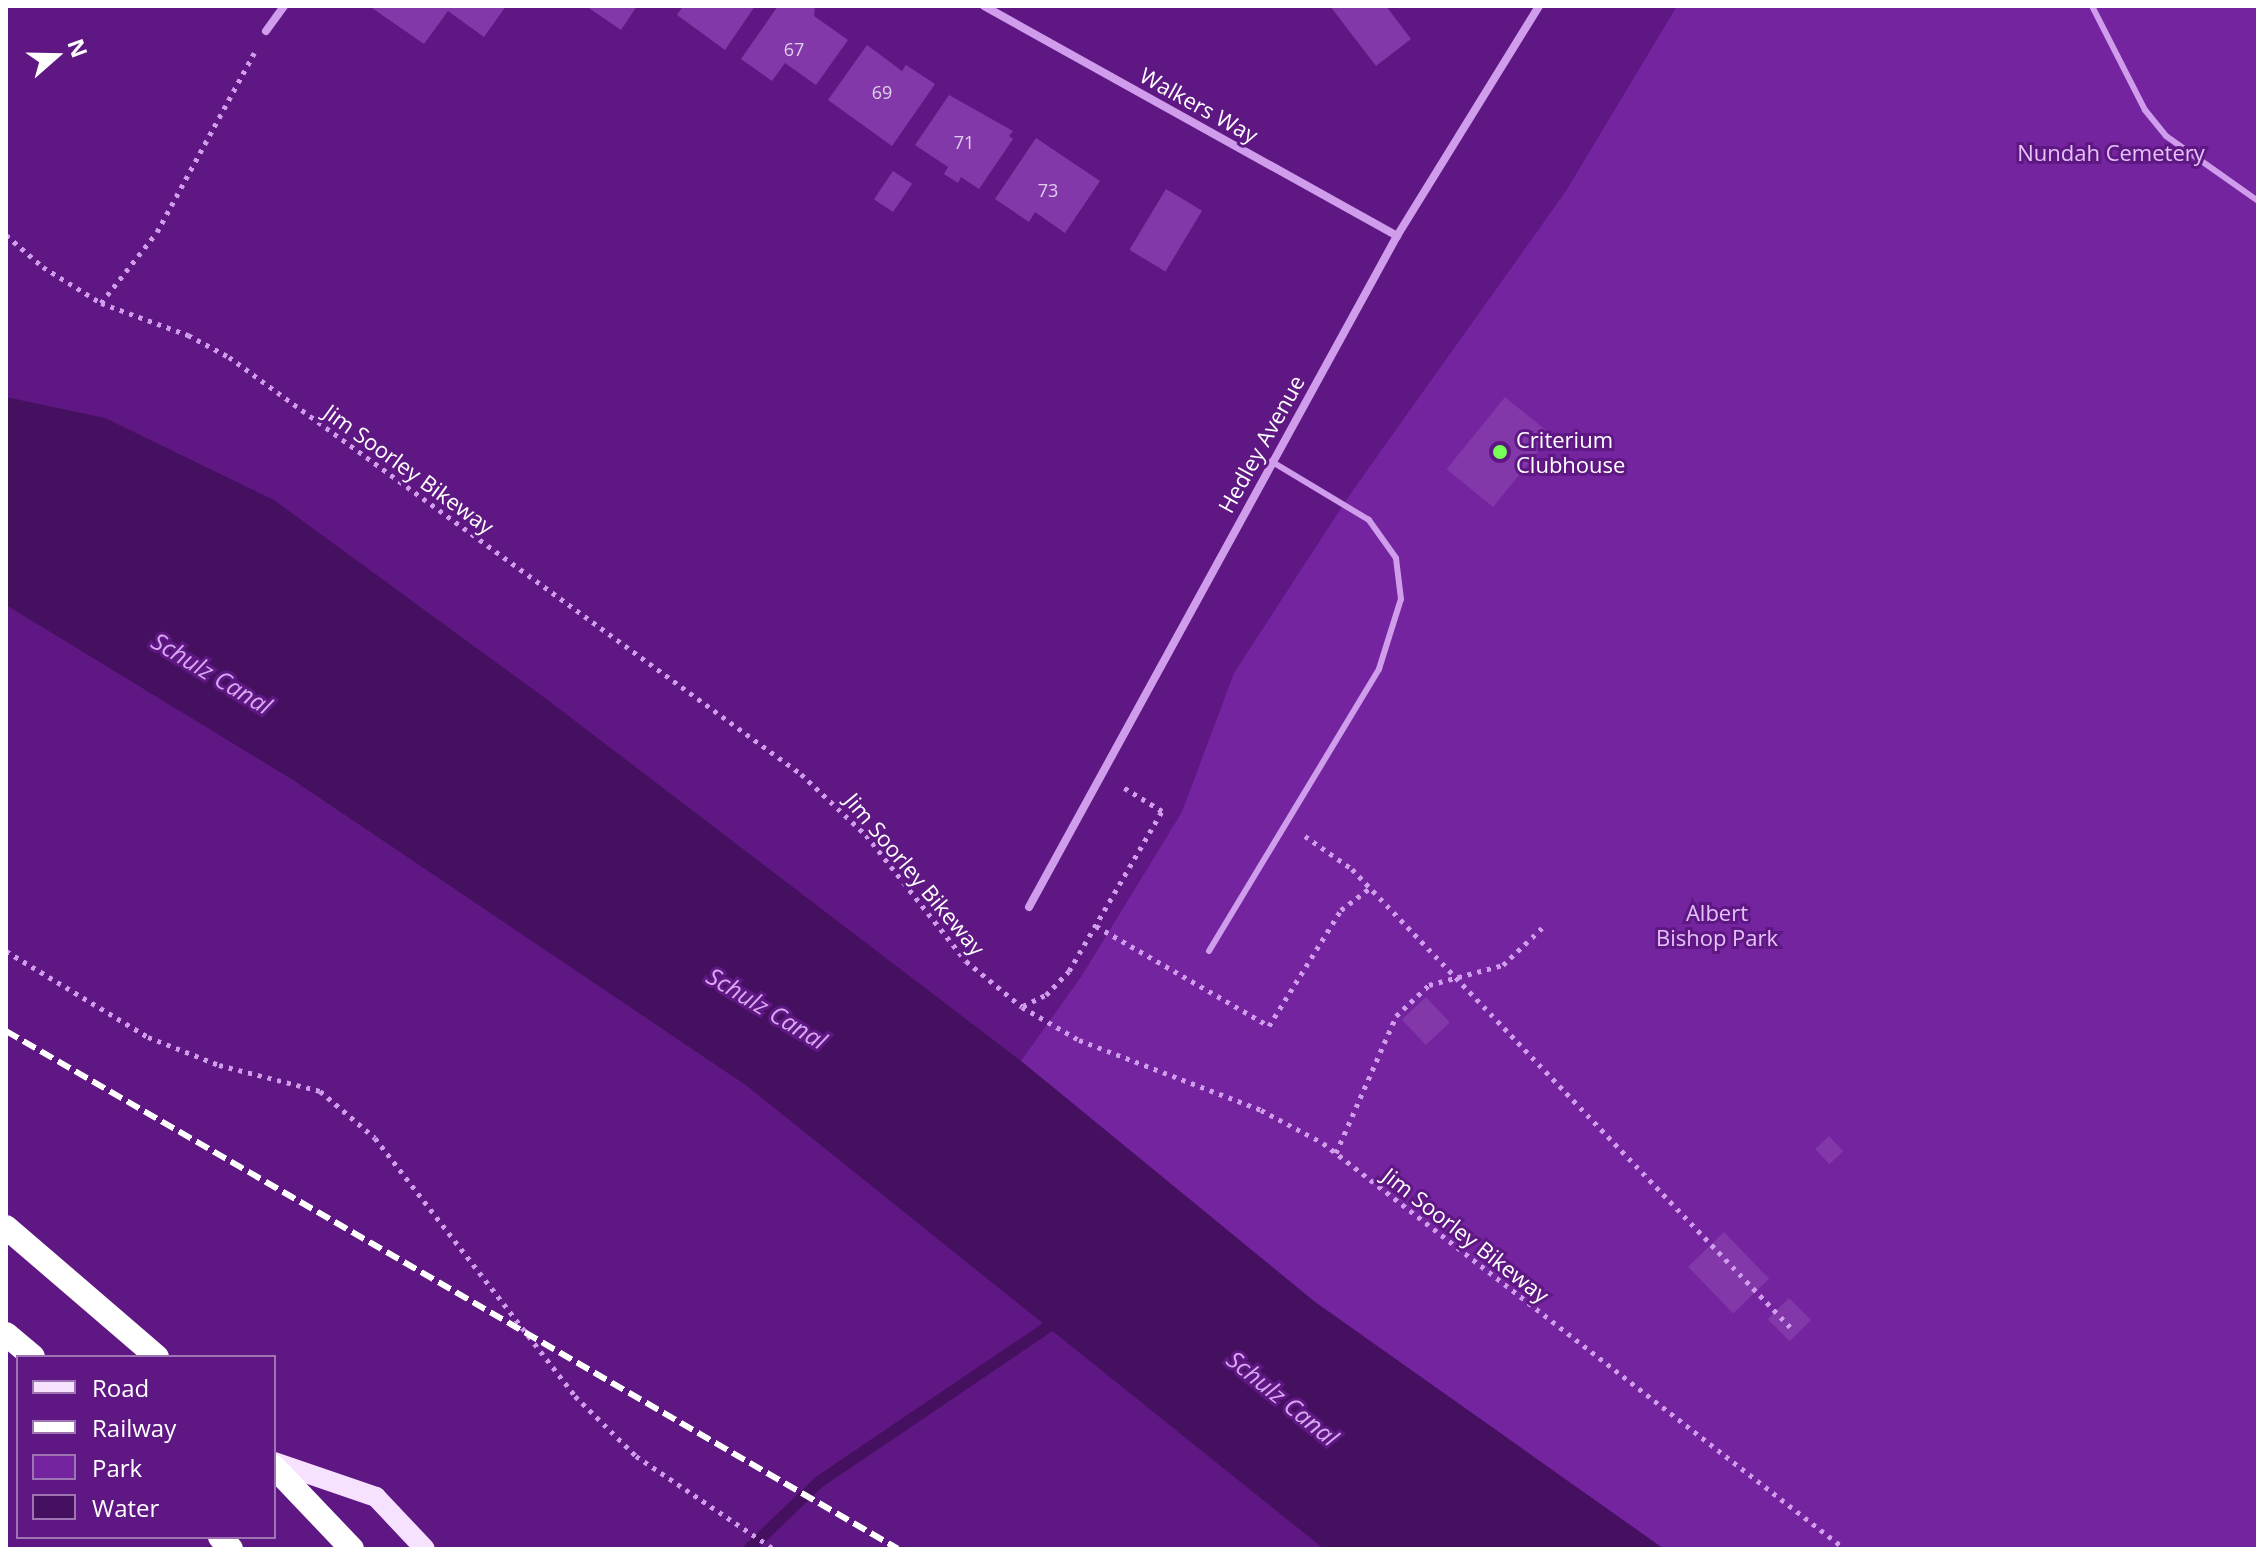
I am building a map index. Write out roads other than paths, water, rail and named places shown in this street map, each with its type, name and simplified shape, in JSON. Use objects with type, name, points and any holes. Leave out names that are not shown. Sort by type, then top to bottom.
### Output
[{"type":"highway","points":[[6,1227],[155,1355]]},
{"type":"highway","points":[[6,1334],[31,1355]]},
{"type":"highway","points":[[276,1467],[352,1549]]},
{"type":"main road","points":[[276,1466],[376,1497],[425,1549]]},
{"type":"street","points":[[266,31],[284,6]]},
{"type":"street","name":"Walkers Way","points":[[984,6],[1397,236]]},
{"type":"street","name":"Hedley Avenue","points":[[1029,907],[1397,236],[1539,6]]},
{"type":"lane","points":[[2092,6],[2145,110],[2166,136],[2258,201]]},
{"type":"lane","points":[[1209,951],[1379,669],[1401,599],[1396,558],[1369,520],[1271,461]]},
{"type":"water","name":"Schulz Canal","points":[[6,397],[105,418],[274,500],[549,701],[1021,1061],[1315,1302],[1664,1549],[1324,1549],[747,1086],[293,780],[6,605]]},
{"type":"waterway","points":[[749,1549],[819,1482],[1064,1316]]},
{"type":"railway","points":[[6,1031],[898,1549]]},
{"type":"place","name":"Criterium Clubhouse","points":[[1500,452]]},
{"type":"park label","name":"Nundah Cemetery","points":[[2111,153]]},
{"type":"park label","name":"Albert Bishop Park","points":[[1717,924]]}]
